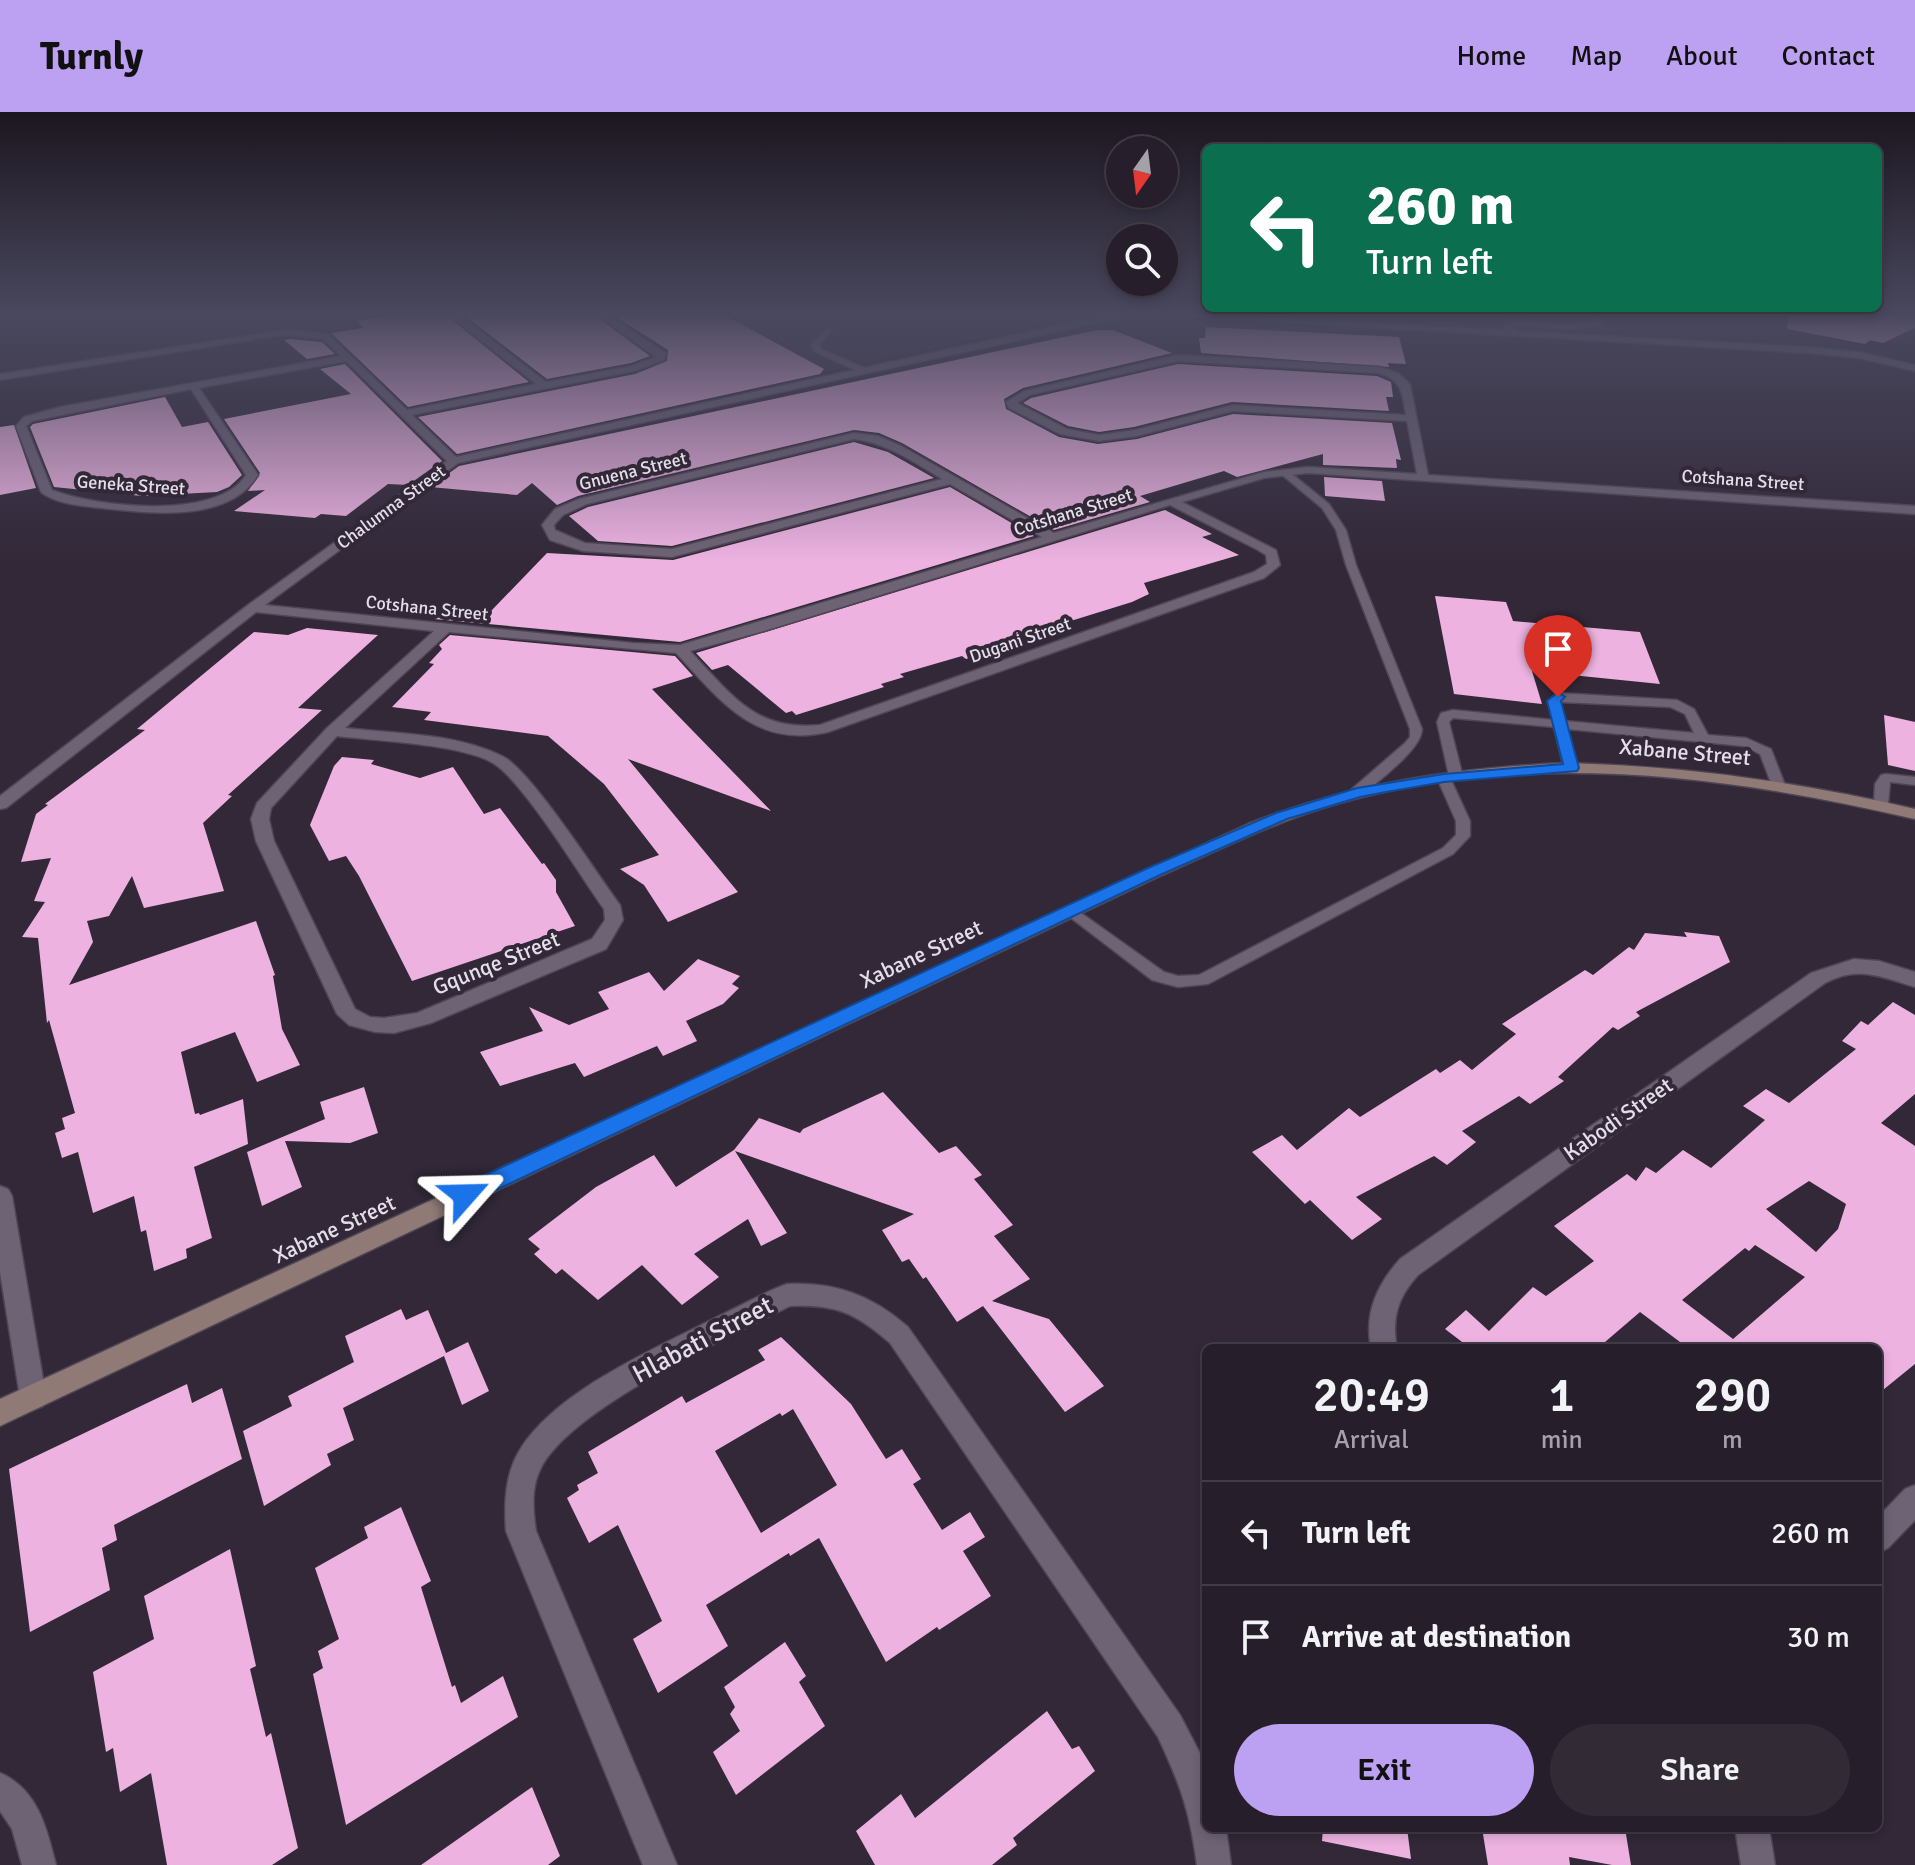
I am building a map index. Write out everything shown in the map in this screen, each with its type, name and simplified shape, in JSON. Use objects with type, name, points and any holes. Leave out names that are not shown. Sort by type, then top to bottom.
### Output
[{"type":"street","name":"Geneka Street","points":[[137,397],[60,410],[24,422],[21,426],[47,492],[75,500],[184,508],[210,503],[244,485],[252,475],[200,397]]},
{"type":"street","points":[[388,397],[454,461]]},
{"type":"street","points":[[405,413],[485,397]]},
{"type":"street","name":"Chalumna Street","points":[[0,804],[253,608],[454,461],[746,397]]},
{"type":"street","points":[[1020,397],[1011,402],[1013,406],[1060,430],[1094,438],[1116,436],[1206,411],[1233,408],[1411,418]]},
{"type":"street","points":[[1407,397],[1423,476]]},
{"type":"street","name":"Gnuena Street","points":[[951,480],[672,553],[583,547],[554,537],[548,525],[559,512],[583,501],[844,438],[864,437],[883,441],[1053,538]]},
{"type":"street","name":"Cotshana Street","points":[[253,608],[633,647],[680,649],[759,628],[1234,482],[1284,472],[1423,476],[1915,510]]},
{"type":"street","name":"Dugani Street","points":[[680,649],[758,725],[786,733],[804,733],[1259,575],[1274,565],[1272,553],[1171,501]]},
{"type":"street","name":"Gqunqe Street","points":[[333,731],[464,748],[499,760],[522,782],[613,909],[614,920],[599,944],[424,1018],[399,1025],[377,1027],[347,1014],[265,841],[260,819],[263,807],[333,731],[445,628]]},
{"type":"street","name":"Xabane Street","points":[[0,1413],[1069,911],[1282,816],[1357,792],[1450,778],[1571,768],[1686,773],[1778,785],[1915,814]]},
{"type":"street","name":"Kabodi Street","points":[[1383,1344],[1383,1304],[1392,1284],[1409,1267],[1818,978],[1839,966],[1855,965],[1890,970],[1915,980]]},
{"type":"street","points":[[0,1196],[33,1397]]},
{"type":"street","name":"Hlabati Street","points":[[660,1865],[521,1531],[517,1498],[530,1457],[557,1424],[594,1398],[787,1295],[819,1293],[849,1299],[874,1313],[899,1335],[1169,1726],[1198,1785],[1202,1801]]},
{"type":"street","points":[[1882,1534],[1915,1500]]},
{"type":"street","points":[[0,1790],[7,1794],[29,1827],[39,1865]]},
{"type":"street","points":[[1210,1832],[1214,1865]]},
{"type":"street","points":[[1753,1832],[1758,1865]]},
{"type":"lane","points":[[1284,472],[1326,506],[1341,530],[1351,565],[1416,729],[1416,738],[1409,746],[1357,792]]},
{"type":"lane","points":[[1571,768],[1554,701],[1568,695],[1673,703],[1690,712],[1703,738]]},
{"type":"lane","points":[[1069,911],[1158,976],[1178,982],[1202,980],[1448,851],[1463,836],[1463,821],[1450,778],[1443,722],[1445,716],[1453,714],[1746,742],[1766,752],[1778,785]]},
{"type":"lane","points":[[1881,805],[1882,784],[1886,778],[1915,781]]},
{"type":"building","points":[[165,397],[182,427],[208,422],[242,475],[229,487],[217,492],[142,496],[54,487],[30,427],[33,424]]},
{"type":"building","points":[[337,397],[378,397],[442,461],[408,485],[388,484],[346,516],[321,514],[315,518],[234,511],[265,490],[248,491],[260,473],[224,419]]},
{"type":"building","points":[[397,397],[457,397],[408,407]]},
{"type":"building","points":[[520,397],[717,397],[457,454],[418,417]]},
{"type":"building","points":[[784,397],[1008,397],[1004,399],[1006,409],[1059,437],[1098,444],[1137,439],[1233,414],[1392,423],[1401,460],[1396,459],[1397,468],[1323,465],[1323,454],[1237,477],[1224,471],[1140,496],[1150,502],[1054,530],[902,443],[879,433],[854,430],[578,496],[557,505],[532,483],[517,495],[430,487],[459,466]]},
{"type":"building","points":[[1036,397],[1393,397],[1386,397],[1389,411],[1232,402],[1134,427],[1099,432],[1068,426],[1023,403]]},
{"type":"building","points":[[14,425],[36,488],[0,495],[0,427]]},
{"type":"building","points":[[854,442],[888,452],[934,478],[672,546],[598,541],[569,516],[588,507]]},
{"type":"building","points":[[1324,477],[1382,481],[1385,501],[1325,496]]},
{"type":"building","points":[[950,487],[1034,536],[680,642],[434,619],[447,606],[492,610],[547,553],[673,560]]},
{"type":"building","points":[[1165,510],[1212,534],[1202,537],[1239,555],[1144,583],[1149,594],[1132,602],[1019,637],[1023,640],[966,659],[962,656],[900,674],[904,677],[881,684],[884,687],[796,715],[792,711],[786,713],[728,665],[712,670],[696,653]]},
{"type":"building","points":[[1435,596],[1506,602],[1513,621],[1640,632],[1660,684],[1532,671],[1542,704],[1454,694]]},
{"type":"building","points":[[307,628],[378,635],[298,708],[322,710],[228,795],[232,796],[203,823],[224,891],[144,908],[132,876],[109,916],[87,921],[93,942],[69,985],[256,921],[275,975],[282,1029],[300,1065],[257,1082],[235,1032],[181,1052],[195,1114],[200,1115],[243,1099],[248,1144],[194,1167],[212,1238],[186,1249],[187,1258],[154,1271],[146,1230],[141,1232],[134,1196],[93,1213],[78,1152],[62,1158],[55,1133],[65,1129],[62,1118],[75,1113],[49,1020],[47,1023],[38,938],[22,937],[45,902],[34,901],[51,858],[21,862],[36,814],[48,805],[45,804],[145,730],[137,729],[254,632],[288,635]]},
{"type":"building","points":[[450,635],[675,656],[693,676],[652,689],[771,811],[628,759],[738,892],[668,922],[644,885],[620,869],[659,855],[604,784],[548,736],[424,720],[431,712],[392,707],[434,664],[429,663],[442,649],[439,645]]},
{"type":"building","points":[[1884,715],[1915,722],[1915,771],[1888,765]]},
{"type":"building","points":[[342,757],[374,760],[371,764],[420,778],[453,767],[484,814],[500,808],[544,863],[556,880],[556,892],[575,926],[412,981],[346,856],[329,861],[310,825],[334,766]]},
{"type":"building","points":[[1684,932],[1719,936],[1730,962],[1636,1012],[1640,1016],[1618,1030],[1613,1027],[1558,1077],[1564,1081],[1530,1104],[1519,1096],[1462,1131],[1476,1142],[1447,1165],[1434,1156],[1356,1197],[1382,1219],[1352,1240],[1310,1200],[1305,1204],[1252,1152],[1282,1135],[1297,1150],[1349,1108],[1360,1117],[1436,1069],[1440,1073],[1460,1060],[1472,1070],[1516,1034],[1502,1024],[1585,970],[1593,975],[1629,947],[1634,950],[1645,933],[1687,937]]},
{"type":"building","points":[[698,959],[740,976],[732,984],[739,988],[723,1004],[686,1021],[697,1041],[663,1056],[657,1046],[584,1077],[575,1063],[500,1086],[480,1052],[543,1031],[529,1007],[569,1025],[609,1009],[598,992],[649,972],[664,991]]},
{"type":"building","points":[[1893,1002],[1915,1015],[1915,1094],[1881,1123],[1915,1146],[1915,1364],[1882,1391],[1882,1344],[1683,1344],[1640,1312],[1603,1344],[1465,1344],[1445,1329],[1466,1310],[1489,1331],[1533,1287],[1546,1296],[1594,1261],[1554,1226],[1627,1174],[1636,1181],[1646,1167],[1656,1173],[1683,1150],[1711,1168],[1765,1120],[1743,1106],[1766,1089],[1789,1103],[1856,1049],[1842,1041],[1861,1021],[1868,1025]],"holes":[[[1809,1181],[1846,1204],[1838,1229],[1816,1252],[1766,1209]],[[1755,1245],[1805,1277],[1733,1339],[1682,1300],[1745,1248],[1749,1251]]]},
{"type":"building","points":[[364,1087],[378,1133],[350,1143],[285,1141],[302,1187],[262,1206],[247,1152],[325,1119],[320,1102]]},
{"type":"building","points":[[883,1092],[939,1153],[956,1146],[982,1175],[974,1179],[1013,1225],[994,1236],[1030,1279],[992,1301],[1049,1319],[1104,1386],[1065,1412],[983,1306],[957,1322],[926,1277],[923,1279],[909,1259],[902,1262],[882,1230],[914,1214],[735,1151],[787,1233],[761,1246],[748,1219],[694,1254],[719,1277],[682,1305],[642,1265],[598,1300],[562,1269],[556,1274],[534,1254],[540,1249],[528,1239],[596,1187],[654,1155],[676,1187],[734,1150],[759,1118],[800,1133]]},
{"type":"building","points":[[401,1309],[406,1320],[428,1310],[446,1353],[468,1342],[489,1391],[462,1405],[444,1356],[343,1408],[354,1440],[327,1454],[331,1465],[264,1506],[243,1431],[292,1406],[288,1396],[354,1362],[345,1336]]},
{"type":"building","points":[[781,1337],[851,1404],[886,1459],[902,1449],[921,1479],[913,1484],[942,1530],[970,1512],[985,1537],[963,1551],[991,1596],[939,1630],[937,1627],[886,1662],[819,1538],[706,1605],[728,1646],[658,1693],[633,1639],[662,1621],[618,1525],[589,1543],[567,1498],[579,1490],[577,1485],[598,1473],[588,1452],[682,1396],[686,1403],[765,1360],[758,1350]],"holes":[[[793,1409],[837,1485],[761,1533],[715,1451],[780,1413],[782,1416]]]},
{"type":"building","points":[[187,1384],[192,1403],[222,1388],[242,1459],[114,1525],[117,1540],[102,1548],[110,1590],[30,1632],[9,1469]]},
{"type":"building","points":[[401,1507],[431,1581],[421,1587],[452,1687],[455,1685],[461,1703],[503,1676],[518,1717],[346,1825],[313,1674],[323,1668],[318,1651],[339,1639],[315,1568],[368,1538],[364,1527]]},
{"type":"building","points":[[230,1549],[256,1666],[250,1669],[266,1737],[271,1733],[298,1848],[272,1865],[167,1865],[151,1773],[120,1792],[113,1748],[106,1752],[93,1672],[154,1639],[144,1596]]},
{"type":"building","points":[[785,1642],[806,1676],[799,1682],[825,1726],[736,1795],[713,1752],[740,1731],[730,1714],[735,1707],[724,1687]]},
{"type":"building","points":[[1047,1711],[1072,1749],[1079,1746],[1095,1771],[1013,1838],[1017,1845],[992,1865],[875,1865],[856,1831],[901,1794],[915,1818]]},
{"type":"building","points":[[532,1787],[560,1856],[548,1865],[421,1865]]},
{"type":"building","points":[[1323,1832],[1408,1832],[1411,1859],[1322,1841]]},
{"type":"building","points":[[1483,1832],[1626,1832],[1631,1865],[1612,1865],[1569,1857],[1570,1865],[1488,1865]]},
{"type":"route","points":[[465,1195],[1154,872],[1282,816],[1357,792],[1444,778],[1571,768],[1558,724],[1554,701],[1558,697]]}]
